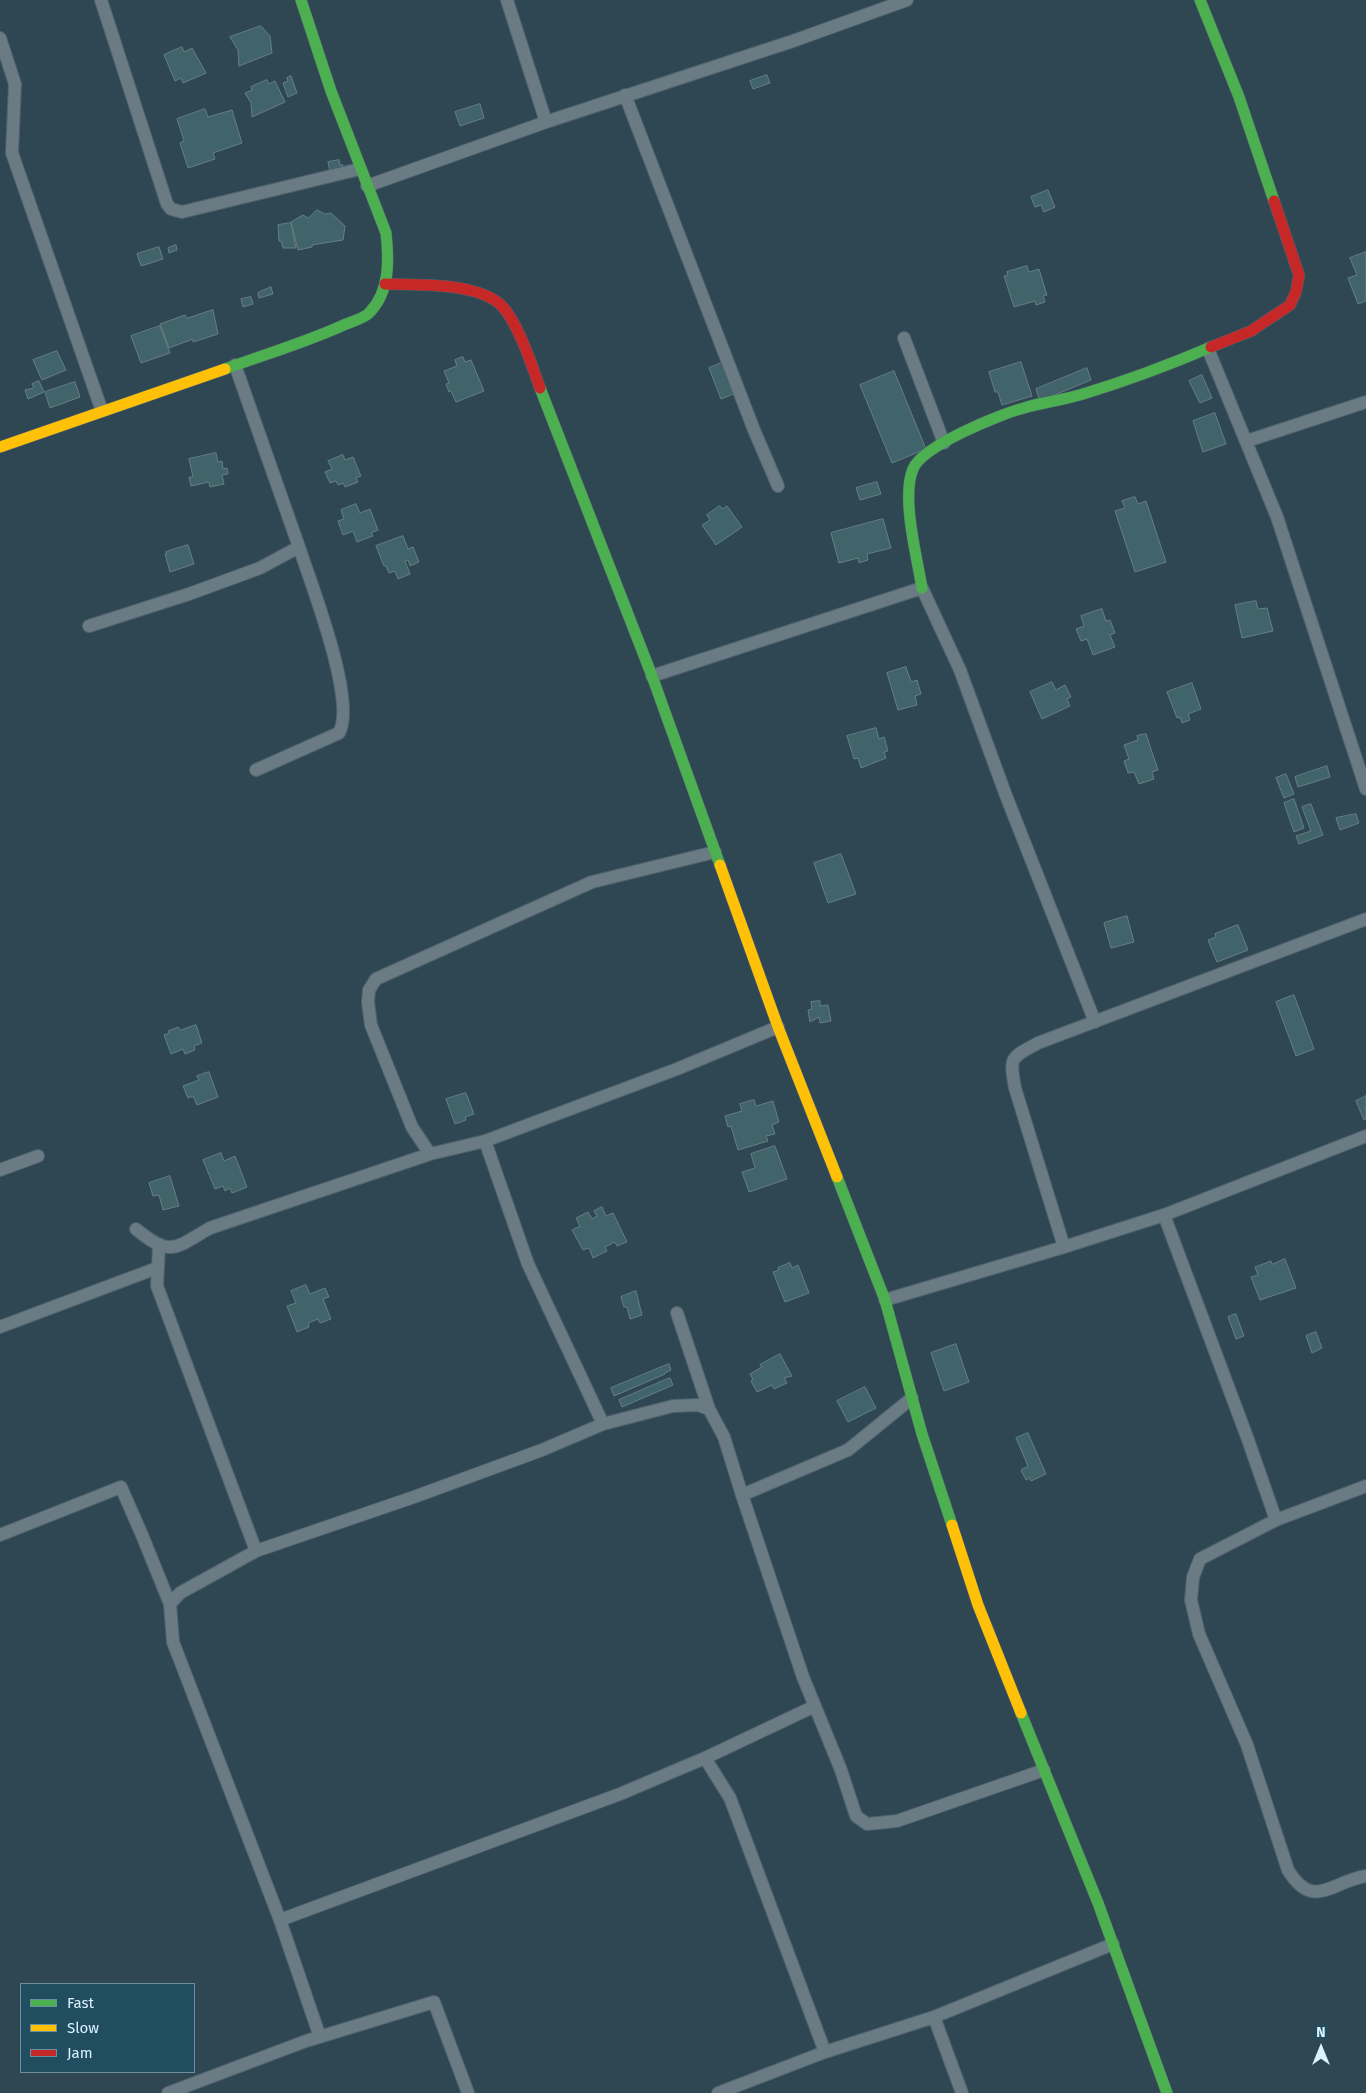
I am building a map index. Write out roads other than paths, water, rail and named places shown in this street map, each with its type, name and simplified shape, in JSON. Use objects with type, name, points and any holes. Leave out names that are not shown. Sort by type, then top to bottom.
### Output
[{"type":"street","points":[[100,0],[167,204],[171,209],[182,212],[360,169]]},
{"type":"street","points":[[0,447],[324,334],[368,314],[379,300],[385,284],[389,258],[386,233],[366,186],[331,92],[301,0]]},
{"type":"street","points":[[507,0],[546,122]]},
{"type":"street","points":[[366,186],[546,122],[793,41],[907,0]]},
{"type":"street","points":[[1095,1022],[1005,793],[960,670],[922,588],[907,492],[913,467],[931,450],[972,427],[1022,408],[1082,394],[1208,349],[1251,331],[1290,305],[1296,292],[1299,275],[1239,97],[1200,0]]},
{"type":"street","points":[[0,38],[15,84],[12,153],[102,411]]},
{"type":"street","points":[[625,95],[754,430],[778,486]]},
{"type":"street","points":[[385,284],[455,289],[479,293],[500,303],[524,346],[652,676],[778,1027],[885,1300],[922,1434],[978,1605],[1112,1944],[1167,2093]]},
{"type":"street","points":[[904,338],[944,443]]},
{"type":"street","points":[[1208,349],[1277,518],[1366,789]]},
{"type":"street","points":[[235,365],[335,657],[344,725],[339,733],[256,770]]},
{"type":"street","points":[[1247,441],[1366,402]]},
{"type":"street","points":[[89,626],[189,594],[260,568],[299,548]]},
{"type":"street","points":[[652,676],[922,588]]},
{"type":"street","points":[[430,1154],[412,1127],[371,1025],[368,996],[369,990],[376,979],[592,882],[715,852]]},
{"type":"street","points":[[1064,1247],[1015,1088],[1012,1064],[1015,1056],[1038,1043],[1366,918]]},
{"type":"street","points":[[136,1229],[159,1246],[171,1248],[183,1245],[210,1228],[430,1154],[485,1141],[677,1069],[778,1027]]},
{"type":"street","points":[[885,1300],[1164,1215],[1366,1136]]},
{"type":"street","points":[[485,1141],[528,1264],[603,1424]]},
{"type":"street","points":[[0,1170],[38,1156]]},
{"type":"street","points":[[1164,1215],[1276,1520]]},
{"type":"street","points":[[159,1246],[157,1286],[256,1551]]},
{"type":"street","points":[[0,1327],[157,1268]]},
{"type":"street","points":[[677,1313],[709,1408],[724,1437],[803,1677],[841,1770],[856,1816],[867,1824],[897,1821],[1044,1770]]},
{"type":"street","points":[[742,1495],[848,1450],[912,1398]]},
{"type":"street","points":[[170,1604],[180,1593],[256,1551],[414,1497],[542,1450],[603,1424],[673,1406],[698,1405],[709,1408]]},
{"type":"street","points":[[1366,1486],[1276,1520],[1200,1559],[1192,1578],[1191,1600],[1199,1634],[1247,1745],[1288,1870],[1294,1880],[1306,1890],[1319,1892],[1366,1876]]},
{"type":"street","points":[[0,1535],[120,1488],[142,1535],[170,1604],[173,1642],[280,1920],[320,2037]]},
{"type":"street","points":[[280,1920],[620,1794],[705,1758],[815,1706]]},
{"type":"street","points":[[705,1758],[730,1798],[825,2052]]},
{"type":"street","points":[[718,2093],[825,2052],[934,2017],[1112,1944]]},
{"type":"street","points":[[168,2093],[320,2037],[434,2002],[468,2093]]},
{"type":"street","points":[[934,2017],[962,2093]]}]
